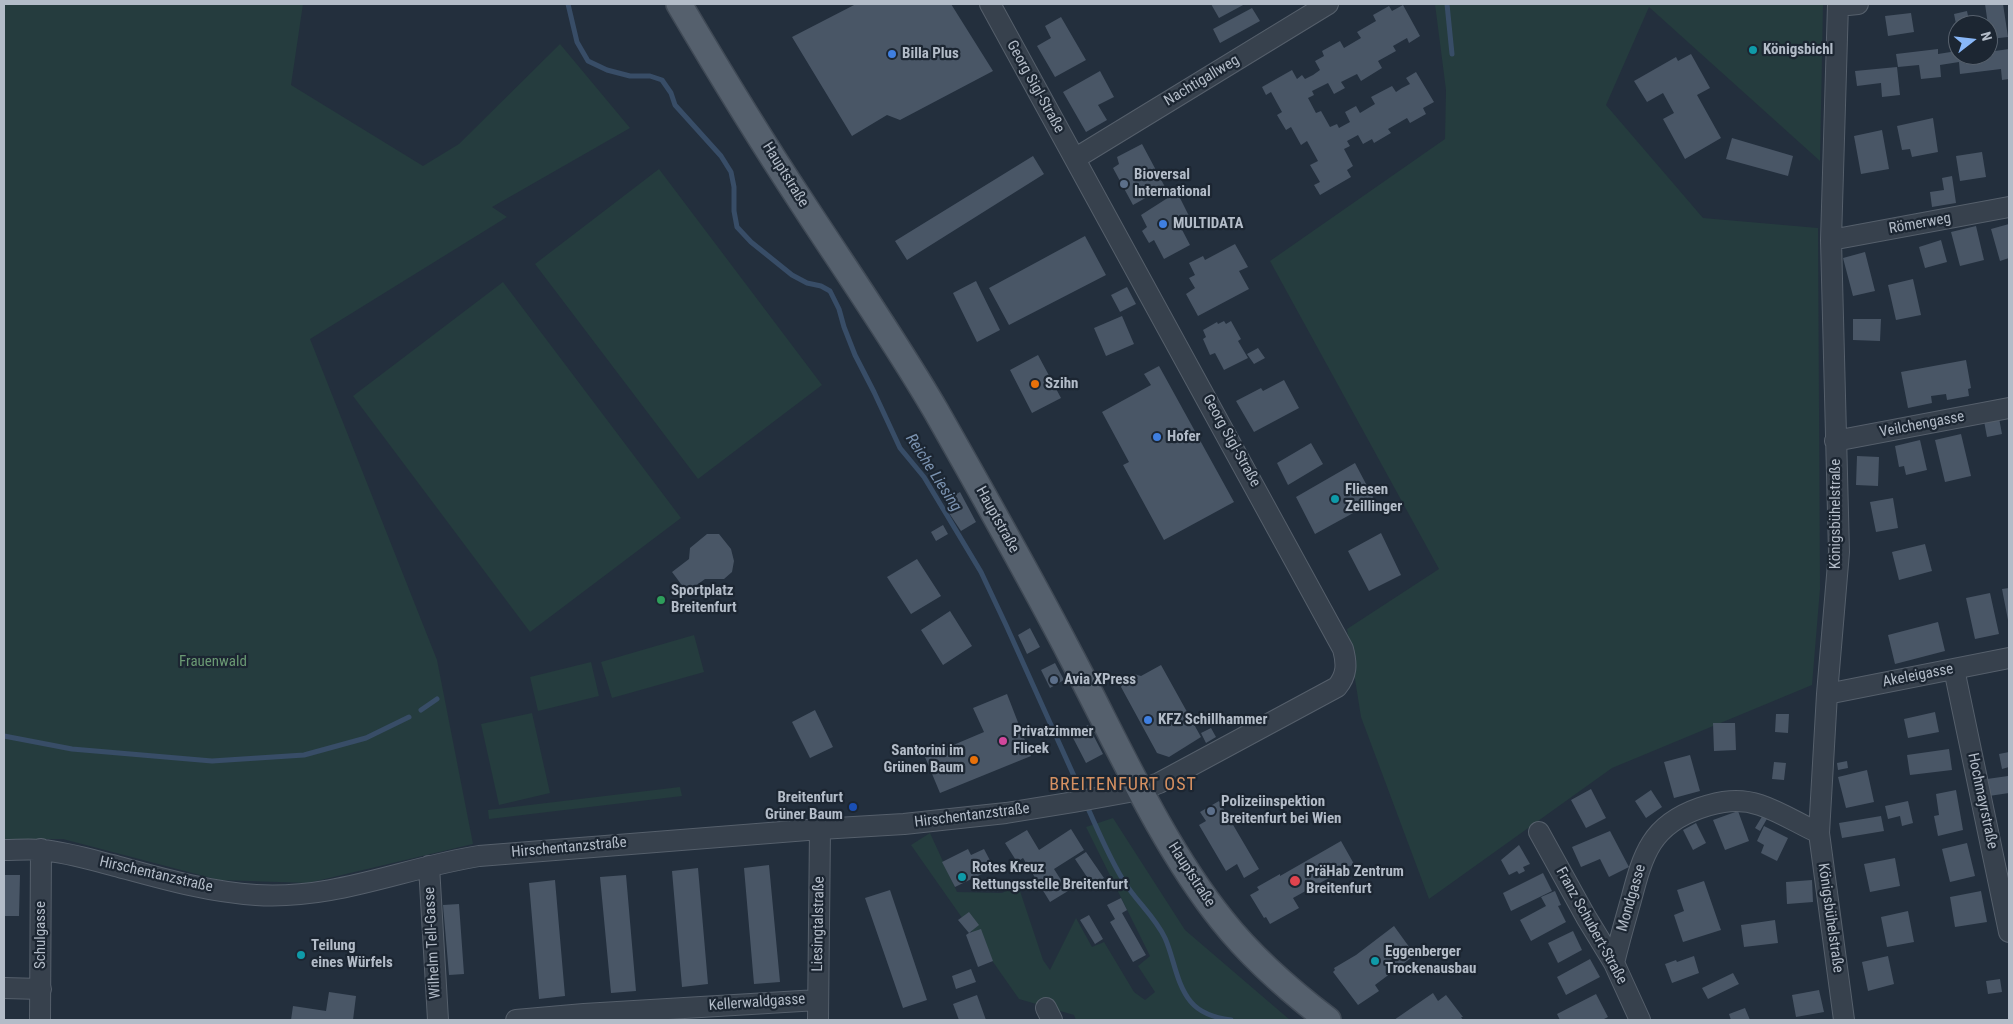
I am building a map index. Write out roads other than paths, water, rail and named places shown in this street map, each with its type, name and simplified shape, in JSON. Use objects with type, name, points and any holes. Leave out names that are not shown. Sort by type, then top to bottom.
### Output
[{"type":"main road","name":"Hauptstraße","points":[[679,4],[793,189],[934,408],[1050,614],[1140,790],[1181,863],[1223,922],[1276,978],[1328,1020]]},
{"type":"street","name":"Georg Sigl-Straße","points":[[990,4],[1334,632],[1343,649],[1346,661],[1345,672],[1337,687],[1159,783],[1140,790]]},
{"type":"street","name":"Nachtigallweg","points":[[1076,158],[1328,4]]},
{"type":"street","name":"Königsbühelstraße","points":[[1844,1020],[1819,833],[1827,694],[1839,552],[1831,240],[1838,5],[1858,4]]},
{"type":"street","name":"Römerweg","points":[[1831,240],[2009,207]]},
{"type":"street","name":"Veilchengasse","points":[[1835,441],[2009,408]]},
{"type":"street","name":"Akeleigasse","points":[[1827,694],[2009,658]]},
{"type":"street","name":"Hochmayrstraße","points":[[1954,669],[2009,932]]},
{"type":"street","name":"Hirschentanzstraße","points":[[4,850],[41,850],[74,855],[196,887],[256,895],[303,895],[348,888],[429,866],[479,856],[820,828],[904,824],[1006,813],[1140,790]]},
{"type":"street","name":"Mondgasse","points":[[1614,963],[1642,859],[1655,838],[1669,823],[1688,812],[1711,804],[1734,800],[1760,805],[1819,833]]},
{"type":"street","name":"Liesingtalstraße","points":[[818,1020],[820,828]]},
{"type":"street","name":"Franz Schubert-Straße","points":[[1539,832],[1586,918],[1614,963],[1640,1020]]},
{"type":"street","name":"Schulgasse","points":[[40,1020],[41,850]]},
{"type":"street","name":"Wilhelm Tell-Gasse","points":[[429,866],[438,1020]]},
{"type":"street","points":[[4,988],[41,989]]},
{"type":"street","name":"Kellerwaldgasse","points":[[516,1020],[818,1000]]},
{"type":"waterway","name":"Reiche Liesing","points":[[568,4],[577,42],[588,61],[607,70],[630,76],[650,76],[662,80],[671,93],[675,105],[721,156],[731,172],[737,227],[751,242],[792,275],[807,283],[821,286],[830,291],[839,309],[855,355],[900,448],[924,477],[981,572],[1083,796]]},
{"type":"waterway","points":[[1447,4],[1452,54]]},
{"type":"waterway","points":[[421,710],[437,699]]},
{"type":"waterway","points":[[4,736],[72,749],[212,761],[304,755],[366,738],[409,717]]},
{"type":"waterway","name":"Reiche Liesing","points":[[1086,804],[1119,873],[1165,938],[1186,995],[1195,1006],[1204,1012],[1214,1017],[1231,1020]]},
{"type":"place","name":"Königsbichl","points":[[1753,50]]},
{"type":"place","name":"Billa Plus","points":[[892,54]]},
{"type":"place","name":"Bioversal International","points":[[1124,184]]},
{"type":"place","name":"MULTIDATA","points":[[1163,224]]},
{"type":"place","name":"Szihn","points":[[1035,384]]},
{"type":"place","name":"Hofer","points":[[1157,437]]},
{"type":"place","name":"Fliesen Zeillinger","points":[[1335,499]]},
{"type":"place","name":"Sportplatz Breitenfurt","points":[[661,600]]},
{"type":"place","name":"Avia XPress","points":[[1054,680]]},
{"type":"place","name":"KFZ Schillhammer","points":[[1148,720]]},
{"type":"place","name":"Privatzimmer Flicek","points":[[1003,741]]},
{"type":"place","name":"Santorini im Grünen Baum","points":[[974,760]]},
{"type":"place","name":"Breitenfurt Grüner Baum","points":[[853,807]]},
{"type":"place","name":"Polizeiinspektion Breitenfurt bei Wien","points":[[1211,811]]},
{"type":"place","name":"Rotes Kreuz Rettungsstelle Breitenfurt","points":[[962,877]]},
{"type":"place","name":"PräHab Zentrum Breitenfurt","points":[[1295,881]]},
{"type":"place","name":"Teilung eines Würfels","points":[[301,955]]},
{"type":"place","name":"Eggenberger Trockenausbau","points":[[1375,961]]},
{"type":"district","name":"BREITENFURT OST","points":[[1123,785]]},
{"type":"park label","name":"Frauenwald","points":[[213,662]]}]
